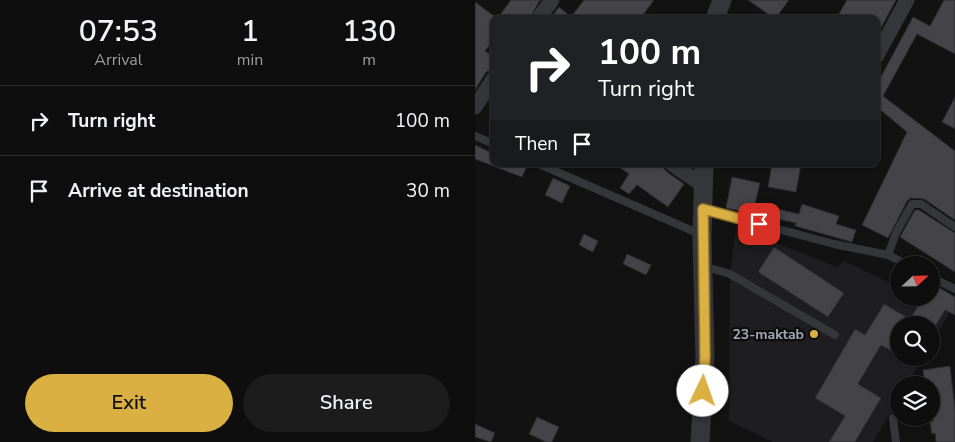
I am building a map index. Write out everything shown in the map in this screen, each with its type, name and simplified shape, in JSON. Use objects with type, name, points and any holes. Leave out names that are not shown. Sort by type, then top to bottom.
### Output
[{"type":"street","points":[[541,15],[552,0]]},
{"type":"street","points":[[716,15],[722,0]]},
{"type":"street","points":[[880,50],[907,0]]},
{"type":"street","points":[[475,107],[490,84]]},
{"type":"street","points":[[676,167],[703,186]]},
{"type":"street","points":[[699,442],[705,357],[704,167]]},
{"type":"lane","points":[[475,136],[490,142]]},
{"type":"lane","points":[[546,167],[703,235]]},
{"type":"lane","points":[[703,209],[843,246],[888,255],[896,233],[912,204],[921,204],[955,227]]},
{"type":"lane","points":[[703,266],[730,274],[835,335]]},
{"type":"lane","points":[[940,282],[955,289]]},
{"type":"lane","points":[[894,426],[896,442]]},
{"type":"shaded area","name":"23-maktab","points":[[736,227],[837,267],[844,261],[890,283],[890,306],[938,306],[950,312],[940,328],[940,316],[890,316],[890,366],[918,366],[912,376],[890,376],[890,413],[873,442],[773,442],[729,421],[730,274]]},
{"type":"building","points":[[511,0],[540,0],[531,15],[500,15]]},
{"type":"building","points":[[584,0],[654,0],[643,15],[573,15]]},
{"type":"building","points":[[748,0],[789,0],[778,15],[769,15]]},
{"type":"building","points":[[847,0],[896,0],[880,30],[880,15],[838,15]]},
{"type":"building","points":[[944,0],[955,0],[955,54],[917,34],[883,96],[955,151],[955,220],[924,199],[911,198],[907,201],[888,238],[862,225],[907,132],[880,110],[880,79],[913,17],[930,26]]},
{"type":"building","points":[[475,2],[493,15],[490,15],[490,44],[485,51],[490,54],[490,70],[486,72],[475,90]]},
{"type":"building","points":[[559,7],[569,15],[553,15]]},
{"type":"building","points":[[955,97],[955,129],[942,122]]},
{"type":"building","points":[[475,145],[490,152],[490,165],[475,159]]},
{"type":"building","points":[[496,167],[527,167],[522,177]]},
{"type":"building","points":[[619,167],[663,167],[684,184],[668,207],[637,185],[629,194],[620,188],[629,174]]},
{"type":"building","points":[[771,167],[800,167],[796,192],[768,187]]},
{"type":"building","points":[[732,177],[760,183],[755,204],[799,214],[802,204],[839,216],[836,224],[856,230],[852,242],[795,226],[796,223],[726,208]]},
{"type":"building","points":[[553,178],[570,186],[562,203],[545,195]]},
{"type":"building","points":[[915,210],[919,210],[955,233],[955,272],[940,262],[940,256],[930,256],[900,237]]},
{"type":"building","points":[[584,234],[598,241],[593,252],[579,245]]},
{"type":"building","points":[[774,247],[844,293],[828,317],[758,272]]},
{"type":"building","points":[[627,254],[651,265],[646,275],[623,264]]},
{"type":"building","points":[[940,288],[955,297],[955,315],[945,310],[940,318],[940,316],[912,316],[918,306],[940,306]]},
{"type":"building","points":[[884,304],[905,316],[890,316],[890,350],[881,345],[858,384],[881,398],[855,442],[829,442],[845,416],[815,398],[855,329],[865,335]]},
{"type":"building","points":[[950,366],[955,409],[955,442],[936,442],[935,433],[932,434],[931,426],[940,426],[940,376],[924,376],[923,370]]},
{"type":"building","points":[[537,417],[559,427],[552,442],[546,442],[529,434]]},
{"type":"building","points":[[475,424],[495,433],[491,442],[475,437]]},
{"type":"place","name":"23-maktab","points":[[814,334]]},
{"type":"route","points":[[703,391],[705,357],[703,209],[759,224]]}]
